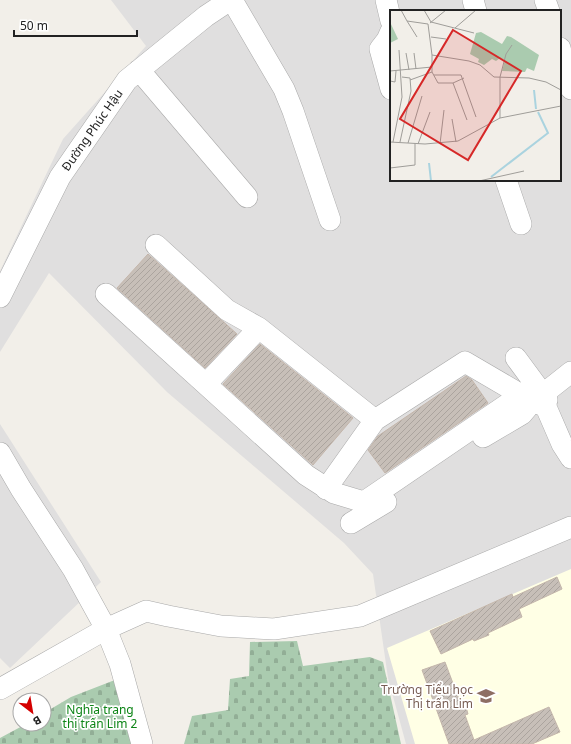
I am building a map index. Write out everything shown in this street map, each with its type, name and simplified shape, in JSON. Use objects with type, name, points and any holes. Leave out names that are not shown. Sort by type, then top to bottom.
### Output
[{"type":"street","name":"Đường Phúc Hậu","points":[[0,297],[60,177],[127,80],[206,16],[231,0]]},
{"type":"street","points":[[231,0],[284,89],[293,110],[330,220]]},
{"type":"street","points":[[386,0],[390,17]]},
{"type":"street","points":[[473,0],[476,10]]},
{"type":"street","points":[[545,0],[549,10]]},
{"type":"street","points":[[390,33],[380,49],[390,84]]},
{"type":"street","points":[[561,52],[571,89]]},
{"type":"street","points":[[139,70],[247,197]]},
{"type":"street","points":[[506,181],[522,224]]},
{"type":"street","points":[[156,245],[227,310],[259,328],[375,420]]},
{"type":"street","points":[[106,294],[306,475],[334,493],[364,502],[536,401]]},
{"type":"street","points":[[206,384],[259,328]]},
{"type":"street","points":[[516,358],[536,401],[568,446]]},
{"type":"street","points":[[326,489],[375,420],[465,362],[536,401]]},
{"type":"street","points":[[351,523],[385,503],[460,451],[522,414],[527,408],[571,372]]},
{"type":"street","points":[[0,453],[21,489],[73,569],[106,629],[120,664],[142,744]]},
{"type":"street","points":[[0,689],[106,629],[146,611],[221,626],[274,629],[360,616],[571,527]]},
{"type":"shaded area","points":[[111,0],[571,0],[571,744],[406,744],[388,678],[373,574],[344,543],[167,392],[49,273],[0,352],[0,271],[63,139],[146,46]]},
{"type":"shaded area","points":[[0,424],[101,582],[10,668],[0,658]]},
{"type":"shaded area","name":"Trường Tiểu học Thị trấn Lim","points":[[571,569],[571,744],[415,744],[387,648]]},
{"type":"green space","points":[[297,641],[303,666],[370,657],[383,662],[401,744],[184,744],[192,716],[228,710],[230,679],[249,676],[250,642]]},
{"type":"green space","name":"Nghĩa trang thị trấn Lim 2","points":[[120,678],[138,744],[0,744],[0,738],[12,732],[52,732],[52,708],[71,697]]},
{"type":"building","points":[[148,254],[237,334],[205,368],[117,288]]},
{"type":"building","points":[[260,344],[353,418],[313,465],[223,384]]},
{"type":"building","points":[[466,376],[472,380],[488,403],[385,473],[368,450],[378,436]]},
{"type":"building","points":[[557,577],[562,589],[519,609],[522,617],[488,633],[489,635],[474,641],[473,639],[441,654],[430,631],[512,594],[513,597]]},
{"type":"building","points":[[445,662],[460,702],[464,700],[468,714],[465,715],[474,740],[549,707],[560,732],[532,744],[449,744],[422,670]]},
{"type":"place","name":"Trường Tiểu học Thị trấn Lim","points":[[486,696]]}]
